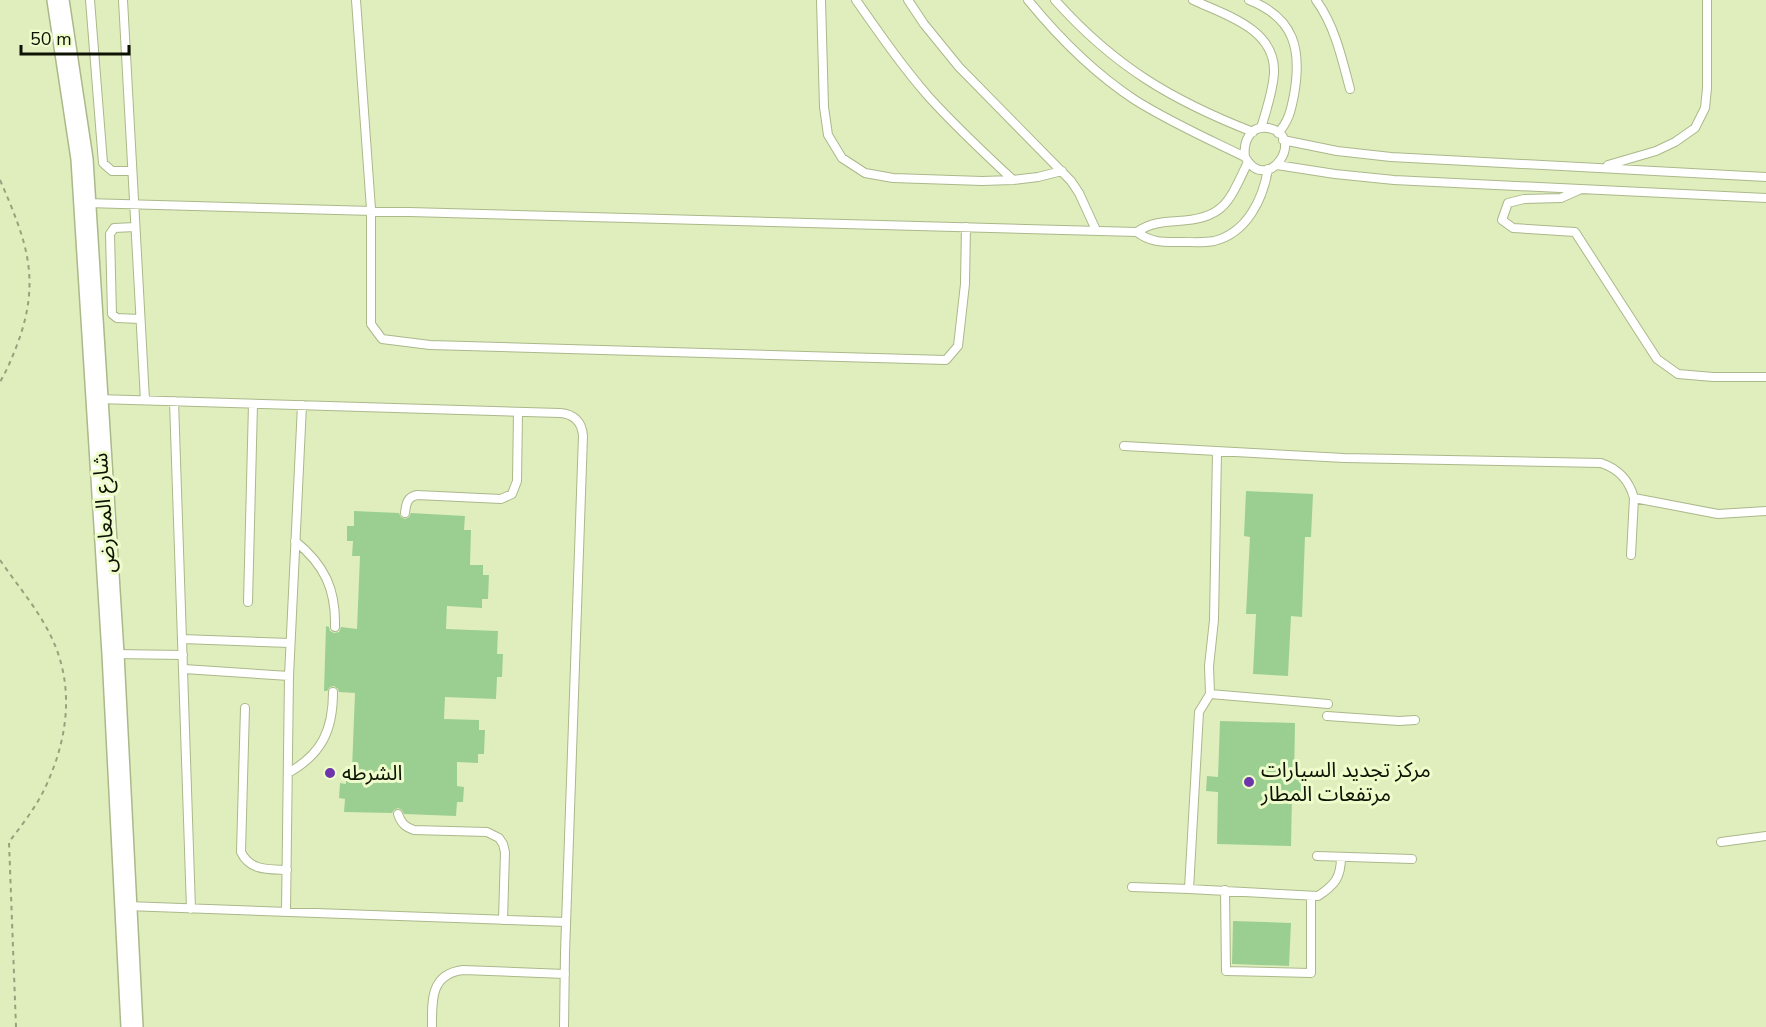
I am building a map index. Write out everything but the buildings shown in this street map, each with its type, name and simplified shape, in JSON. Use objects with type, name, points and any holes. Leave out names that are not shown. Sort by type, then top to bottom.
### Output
[{"type":"main road","name":"شارع المعارض","points":[[58,0],[82,159],[113,654],[132,1027]]},
{"type":"lane","points":[[90,0],[103,163],[112,171],[132,171]]},
{"type":"lane","points":[[123,0],[145,400]]},
{"type":"lane","points":[[356,0],[371,210],[371,324],[382,339],[430,345],[946,360],[958,346],[965,284],[966,227]]},
{"type":"lane","points":[[821,0],[824,107],[828,135],[842,158],[865,174],[893,178],[1014,180],[1062,171]]},
{"type":"lane","points":[[856,0],[889,48],[928,95],[969,139],[1014,180]]},
{"type":"lane","points":[[908,0],[924,24],[959,67],[1062,171],[1080,193],[1096,230]]},
{"type":"lane","points":[[84,203],[1137,232],[1154,223],[1204,219],[1217,212],[1228,202],[1247,159],[1244,147],[1246,139],[1252,132],[1261,128],[1278,133],[1285,149],[1283,158],[1277,165],[1261,170],[1247,159],[1135,100],[1099,73],[1066,43],[1028,0]]},
{"type":"lane","points":[[1056,0],[1084,31],[1114,57],[1148,81],[1183,102],[1252,132]]},
{"type":"lane","points":[[1193,0],[1244,24],[1256,32],[1266,44],[1272,57],[1274,72],[1261,128]]},
{"type":"lane","points":[[1249,0],[1275,14],[1287,27],[1298,62],[1291,109],[1284,126],[1278,133]]},
{"type":"lane","points":[[1316,0],[1339,46],[1350,89]]},
{"type":"lane","points":[[1601,168],[1656,151],[1675,142],[1695,128],[1705,108],[1706,98],[1707,0]]},
{"type":"lane","points":[[1283,140],[1364,155],[1766,177]]},
{"type":"lane","points":[[1277,165],[1364,178],[1766,198]]},
{"type":"lane","points":[[1137,232],[1155,242],[1205,242],[1230,234],[1244,223],[1254,208],[1266,183],[1268,169]]},
{"type":"lane","points":[[1580,189],[1561,198],[1524,199],[1508,203],[1502,220],[1513,228],[1575,232],[1657,359],[1678,374],[1713,377],[1766,377]]},
{"type":"lane","points":[[135,227],[114,228],[110,234],[112,314],[117,318],[140,319]]},
{"type":"lane","points":[[97,399],[566,413],[577,419],[583,430],[564,1027]]},
{"type":"lane","points":[[174,401],[191,909]]},
{"type":"lane","points":[[248,602],[253,404]]},
{"type":"lane","points":[[286,912],[290,643],[302,405]]},
{"type":"lane","points":[[405,513],[409,498],[417,495],[501,499],[512,494],[517,481],[518,412]]},
{"type":"lane","points":[[1124,446],[1344,458],[1593,462],[1608,465],[1621,474],[1632,489],[1634,498],[1631,555]]},
{"type":"lane","points":[[1189,889],[1199,712],[1210,694],[1209,666],[1214,620],[1217,452]]},
{"type":"lane","points":[[1634,498],[1718,514],[1766,512]]},
{"type":"lane","points":[[295,541],[306,550],[324,572],[333,596],[335,627]]},
{"type":"lane","points":[[182,639],[290,643]]},
{"type":"lane","points":[[113,654],[183,655]]},
{"type":"lane","points":[[184,669],[289,676]]},
{"type":"lane","points":[[288,773],[307,761],[323,741],[332,718],[333,692]]},
{"type":"lane","points":[[1210,694],[1328,704]]},
{"type":"lane","points":[[245,708],[241,852],[244,858],[254,866],[287,870]]},
{"type":"lane","points":[[1327,716],[1415,720]]},
{"type":"lane","points":[[398,814],[400,822],[414,830],[487,832],[499,838],[506,852],[503,920]]},
{"type":"lane","points":[[1721,842],[1766,836]]},
{"type":"lane","points":[[1317,856],[1412,859]]},
{"type":"lane","points":[[1132,887],[1318,896],[1327,891],[1338,879],[1341,856]]},
{"type":"lane","points":[[1225,890],[1226,971],[1311,973],[1311,896]]},
{"type":"lane","points":[[126,906],[566,922]]},
{"type":"lane","points":[[432,1027],[434,992],[442,979],[454,971],[565,974]]},
{"type":"path","points":[[0,180],[19,223],[31,279],[30,300],[24,328],[8,370],[0,382]]},
{"type":"path","points":[[0,560],[45,625],[56,647],[65,677],[67,711],[61,748],[44,790],[9,842],[16,1027]]},
{"type":"place","name":"الشرطه","points":[[330,773]]},
{"type":"place","name":"مركز تجديد السيارات مرتفعات المطار","points":[[1249,782]]}]
